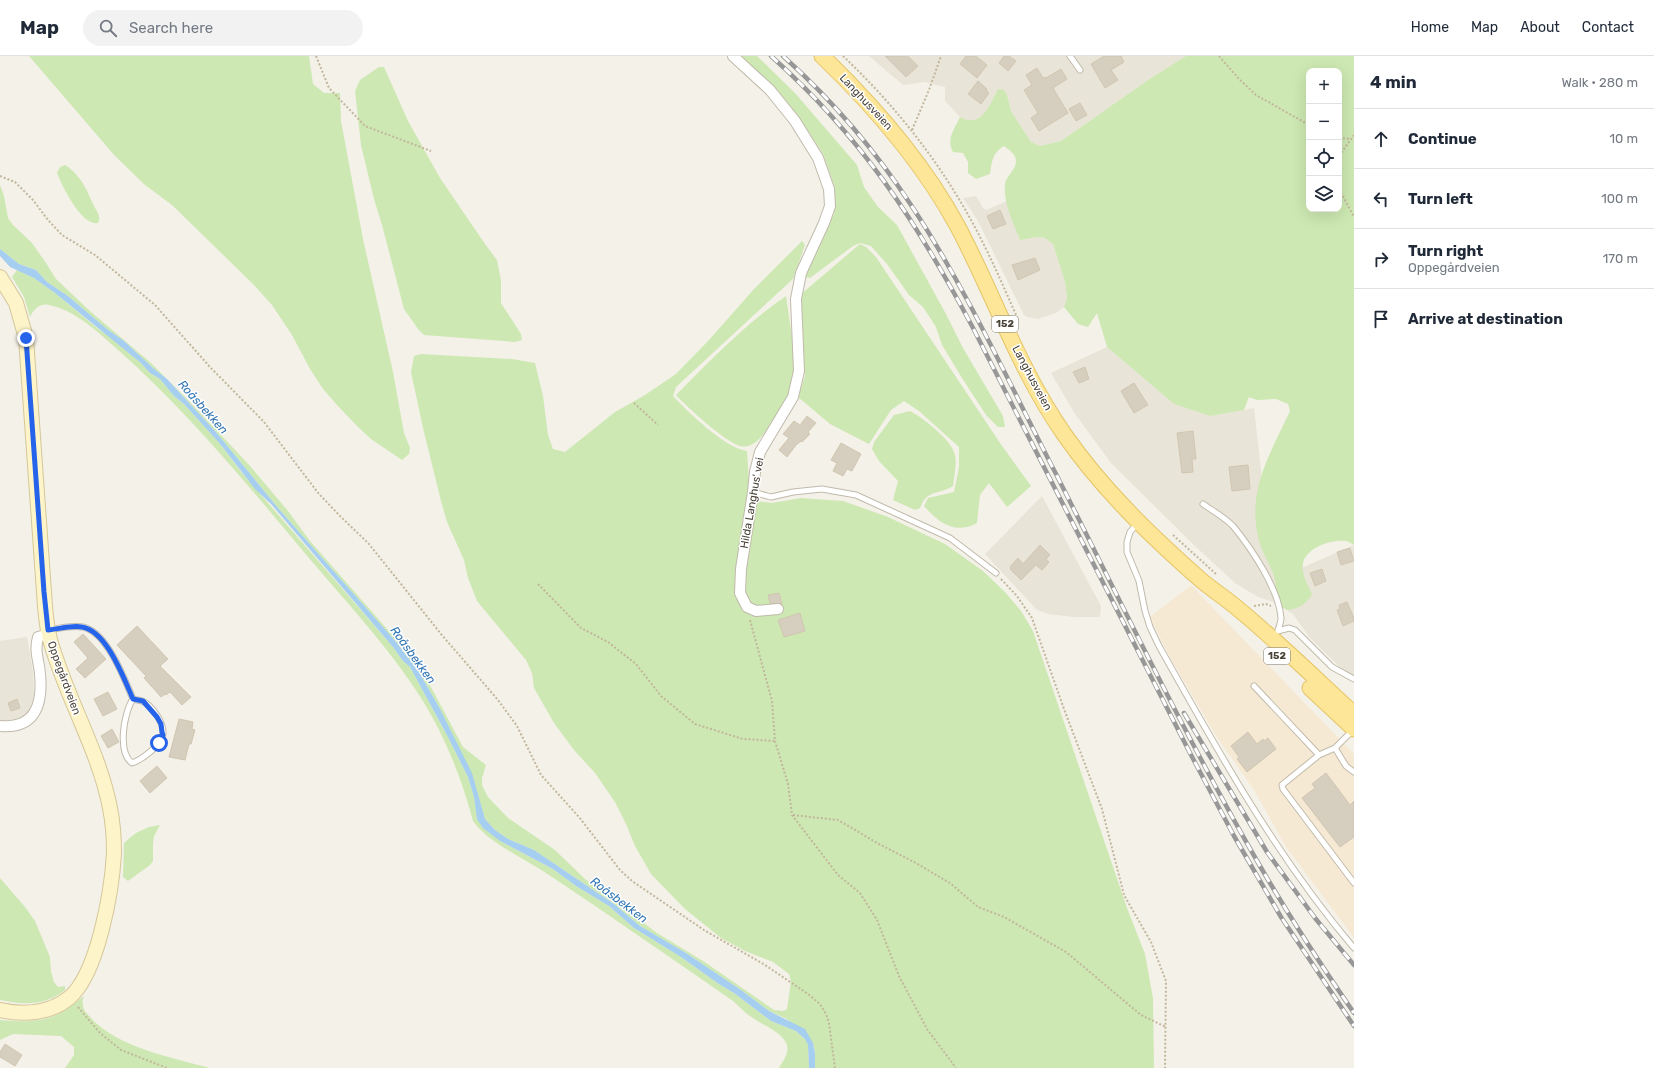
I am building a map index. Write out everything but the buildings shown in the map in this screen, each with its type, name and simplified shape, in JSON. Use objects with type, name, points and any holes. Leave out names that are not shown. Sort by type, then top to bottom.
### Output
[{"type":"main road","name":"Langhusveien","points":[[822,56],[873,107],[906,147],[927,176],[957,225],[1022,360],[1055,421],[1099,481],[1138,522],[1207,576],[1236,607],[1272,637],[1354,714]]},
{"type":"main road","name":"Oppegårdveien","points":[[0,276],[16,303],[26,338],[48,632],[58,665],[104,782],[114,839],[109,892],[95,952],[83,982],[69,998],[55,1006],[34,1012],[24,1013],[0,1010]]},
{"type":"main road","name":"Langhusveien","points":[[1207,576],[1232,614],[1354,729]]},
{"type":"street","name":"Hilda Langhus' vei","points":[[734,56],[770,90],[795,120],[818,158],[829,189],[830,206],[824,223],[801,272],[796,299],[799,371],[793,397],[760,452],[755,472],[740,569],[740,593],[747,607]]},
{"type":"street","points":[[747,607],[756,611],[778,609]]},
{"type":"street","points":[[0,726],[12,727],[32,717],[40,699],[40,674],[35,648],[38,638],[48,632]]},
{"type":"lane","points":[[1070,56],[1080,70]]},
{"type":"lane","points":[[753,492],[771,497],[793,492],[822,489],[856,495],[950,538],[996,573]]},
{"type":"lane","points":[[1203,504],[1222,516],[1233,526],[1268,578],[1281,620],[1272,637]]},
{"type":"lane","points":[[1138,522],[1130,532],[1127,542],[1127,552],[1139,581],[1150,627],[1159,646],[1232,773],[1281,851],[1354,948]]},
{"type":"lane","points":[[48,632],[75,627],[83,627],[92,631],[102,640],[121,670],[133,699]]},
{"type":"lane","points":[[1272,637],[1289,628],[1295,630],[1332,667],[1354,679]]},
{"type":"lane","points":[[1254,686],[1319,755]]},
{"type":"lane","points":[[133,699],[143,701],[149,706],[161,724],[163,735],[159,743],[148,754],[132,763],[125,755],[123,747],[128,706],[133,699]]},
{"type":"lane","points":[[1354,729],[1336,748],[1319,755],[1282,785],[1283,789],[1354,883]]},
{"type":"lane","points":[[1336,748],[1346,766],[1354,772]]},
{"type":"path","points":[[316,56],[329,88],[365,126],[431,151]]},
{"type":"path","points":[[843,56],[884,97],[912,130],[955,192],[985,247],[1018,319]]},
{"type":"path","points":[[912,130],[930,90],[941,56]]},
{"type":"path","points":[[1219,56],[1239,79],[1256,95],[1306,124]]},
{"type":"path","points":[[1342,152],[1354,135]]},
{"type":"path","points":[[1342,138],[1352,139]]},
{"type":"path","points":[[0,176],[15,182],[33,200],[48,220],[62,235],[95,256],[155,305],[210,367],[264,422],[320,494],[369,544],[441,634],[498,700],[517,726],[541,775],[579,817],[620,870],[632,881],[704,930],[765,965],[808,994],[820,1004],[829,1023],[835,1068]]},
{"type":"path","points":[[1342,195],[1354,217]]},
{"type":"path","points":[[634,403],[658,425]]},
{"type":"path","points":[[1168,531],[1207,576]]},
{"type":"path","points":[[996,573],[1017,596],[1035,625],[1064,709],[1102,809],[1124,895],[1151,942],[1166,981],[1165,1068]]},
{"type":"path","points":[[538,584],[581,628],[608,642],[636,664],[661,696],[695,724],[743,739],[775,741]]},
{"type":"path","points":[[1252,607],[1266,604],[1279,610]]},
{"type":"path","points":[[747,607],[757,650],[772,701],[775,741],[788,784],[792,815],[838,875],[860,893],[877,920],[899,976],[927,1030],[956,1068]]},
{"type":"path","points":[[792,815],[838,820],[914,862],[950,884],[978,907],[1004,917],[1066,952],[1141,1015],[1166,1027]]},
{"type":"path","points":[[69,998],[87,1016],[100,1033],[121,1050],[167,1068]]},
{"type":"shaded area","points":[[869,56],[1186,56],[1151,78],[1061,141],[1040,146],[1031,142],[1011,111],[1007,95],[998,89],[986,113],[974,120],[966,121],[960,117],[945,101],[945,87],[925,82],[903,85]]},
{"type":"shaded area","points":[[976,196],[983,208],[986,210],[1007,201],[1020,240],[1038,237],[1045,238],[1053,244],[1065,282],[1067,298],[1064,307],[1056,313],[1038,319],[1024,315],[979,223],[963,198]]},
{"type":"shaded area","points":[[1107,347],[1174,404],[1210,416],[1254,408],[1266,514],[1281,577],[1354,545],[1354,681],[1310,638],[1293,614],[1274,602],[1258,597],[1235,583],[1196,547],[1111,463],[1075,414],[1051,373]]},
{"type":"shaded area","points":[[1042,496],[1101,606],[1100,617],[1074,617],[1048,614],[1037,610],[985,554]]},
{"type":"shaded area","points":[[1191,585],[1354,754],[1354,938],[1286,847],[1254,790],[1216,736],[1169,656],[1150,617]]},
{"type":"shaded area","points":[[27,637],[33,672],[33,704],[28,715],[17,722],[0,721],[0,641]]},
{"type":"green space","points":[[29,56],[309,56],[313,84],[324,93],[340,93],[341,121],[363,239],[393,372],[404,433],[410,448],[409,454],[402,460],[371,439],[358,427],[323,389],[310,369],[292,335],[272,305],[254,285],[172,205],[145,185],[115,156]]},
{"type":"green space","points":[[737,56],[757,56],[795,93],[857,165],[864,187],[878,207],[897,225],[963,348],[1003,416],[1005,427],[998,427],[986,415],[942,345],[936,327],[923,307],[909,295],[887,264],[871,246],[860,243],[853,246],[810,278],[803,277],[834,214],[835,188],[823,154],[805,126],[788,104],[756,72]]},
{"type":"green space","points":[[1186,56],[1354,56],[1354,545],[1347,541],[1326,543],[1308,553],[1303,564],[1303,572],[1312,594],[1310,598],[1302,605],[1287,610],[1274,602],[1276,589],[1274,576],[1260,544],[1256,525],[1255,508],[1257,491],[1267,459],[1290,411],[1288,404],[1276,399],[1257,400],[1249,397],[1244,410],[1210,416],[1174,404],[1107,347],[1097,313],[1088,327],[1078,324],[1064,307],[1067,298],[1065,282],[1053,244],[1045,238],[1038,237],[1020,240],[1010,213],[1005,192],[1007,179],[1016,164],[1016,160],[1010,150],[1004,146],[1000,149],[993,158],[990,174],[976,179],[968,173],[968,162],[963,153],[953,152],[950,143],[952,134],[960,117],[968,120],[974,120],[980,117],[988,108],[998,89],[1004,90],[1007,95],[1011,111],[1031,142],[1040,146],[1061,141],[1151,78]]},
{"type":"green space","points":[[379,67],[384,67],[408,121],[440,178],[497,260],[501,280],[501,303],[521,334],[522,340],[515,342],[424,335],[404,309],[361,145],[355,91],[360,80]]},
{"type":"green space","points":[[65,165],[76,174],[83,184],[99,215],[98,223],[92,223],[86,219],[68,196],[57,173],[60,167]]},
{"type":"green space","points":[[0,185],[4,196],[8,218],[13,225],[32,243],[56,279],[167,379],[124,341],[107,329],[68,296],[47,282],[36,270],[19,264],[0,249]]},
{"type":"green space","points":[[802,241],[805,245],[793,279],[676,387],[673,396],[707,428],[728,443],[747,451],[749,483],[747,500],[772,503],[801,498],[843,501],[888,517],[945,544],[983,571],[1005,592],[1021,611],[1033,631],[1127,908],[1145,954],[1153,998],[1154,1068],[815,1068],[813,1043],[787,1019],[769,1011],[686,953],[640,926],[614,904],[534,850],[508,839],[495,830],[485,819],[473,779],[439,707],[420,674],[397,643],[278,508],[215,431],[167,379],[250,466],[288,511],[310,541],[409,654],[424,674],[463,747],[486,765],[482,778],[482,785],[488,797],[508,818],[555,850],[585,879],[657,933],[703,961],[774,1010],[783,1011],[787,1009],[791,981],[789,974],[773,962],[745,951],[721,938],[685,909],[651,874],[635,846],[615,802],[595,773],[574,750],[554,723],[534,688],[532,673],[526,660],[477,601],[468,578],[464,560],[447,522],[423,428],[411,372],[414,356],[421,354],[512,359],[535,363],[543,396],[548,435],[553,449],[565,452],[615,412],[645,395],[676,374],[709,340],[754,289]]},
{"type":"green space","points":[[860,244],[866,247],[876,257],[1000,443],[1031,486],[1007,507],[989,483],[980,495],[977,523],[962,528],[948,525],[936,518],[924,506],[928,498],[954,492],[959,467],[959,447],[919,411],[904,401],[891,410],[869,444],[830,424],[798,397],[805,376],[801,345],[800,295]]},
{"type":"green space","points":[[17,270],[34,278],[55,293],[141,363],[150,373],[160,379],[174,396],[184,404],[221,445],[242,473],[393,647],[403,661],[410,667],[468,777],[474,797],[477,819],[500,841],[553,869],[576,886],[609,906],[634,928],[681,957],[734,993],[771,1021],[796,1031],[805,1039],[808,1045],[809,1068],[779,1068],[785,1057],[787,1045],[785,1040],[776,1032],[754,1019],[733,1001],[540,869],[498,844],[480,829],[473,821],[462,785],[448,749],[431,715],[411,683],[374,634],[216,449],[168,398],[110,342],[86,322],[59,308],[43,305],[35,309],[30,317],[24,297],[12,277]]},
{"type":"green space","points":[[786,296],[794,357],[792,382],[789,393],[782,407],[759,439],[748,446],[740,446],[725,438],[697,416],[676,395],[742,330]]},
{"type":"green space","points":[[910,411],[943,436],[953,449],[956,459],[953,486],[930,495],[926,498],[920,508],[915,510],[893,500],[898,481],[879,461],[872,449],[874,442],[894,415]]},
{"type":"green space","points":[[160,825],[154,836],[153,861],[150,865],[128,881],[123,877],[124,843],[140,831],[149,827]]},
{"type":"green space","points":[[0,878],[35,921],[50,957],[51,972],[54,982],[58,987],[65,986],[65,990],[50,999],[34,1003],[17,1003],[0,1000]]},
{"type":"green space","points":[[84,996],[83,1004],[86,1012],[102,1028],[115,1037],[146,1050],[210,1068],[65,1068],[74,1055],[74,1047],[61,1036],[13,1034],[0,1040],[0,1020],[33,1021],[49,1018],[67,1009]]},
{"type":"water","points":[[0,249],[19,264],[36,270],[47,282],[68,296],[107,329],[124,341],[167,379],[215,431],[278,508],[397,643],[420,674],[439,707],[472,773],[485,819],[495,830],[508,839],[534,850],[614,904],[640,926],[686,953],[769,1011],[805,1029],[813,1043],[815,1068],[809,1068],[808,1045],[805,1039],[796,1031],[771,1021],[734,993],[681,957],[634,928],[609,906],[576,886],[553,869],[500,841],[483,828],[477,819],[474,797],[468,777],[410,667],[403,661],[393,647],[271,504],[255,489],[221,445],[184,404],[174,396],[160,379],[150,373],[141,363],[55,293],[34,278],[10,267],[0,256]]},
{"type":"railway","points":[[771,56],[803,86],[859,149],[908,216],[930,251],[972,326],[1190,753],[1234,836],[1281,917],[1354,1026]]},
{"type":"railway","points":[[783,56],[801,72],[852,126],[883,165],[931,237],[969,302],[1206,769],[1282,903],[1317,959],[1354,1013]]},
{"type":"railway","points":[[1184,713],[1267,852],[1315,918],[1354,965]]},
{"type":"route","points":[[26,338],[31,389],[45,610],[48,630],[83,627],[92,631],[102,640],[121,670],[133,699],[143,701],[149,706],[161,724],[163,735],[159,743]]},
{"type":"water label","name":"Roåsbekken","points":[[203,407]]},
{"type":"water label","name":"Roåsbekken","points":[[413,655]]},
{"type":"water label","name":"Roåsbekken","points":[[619,900]]}]
